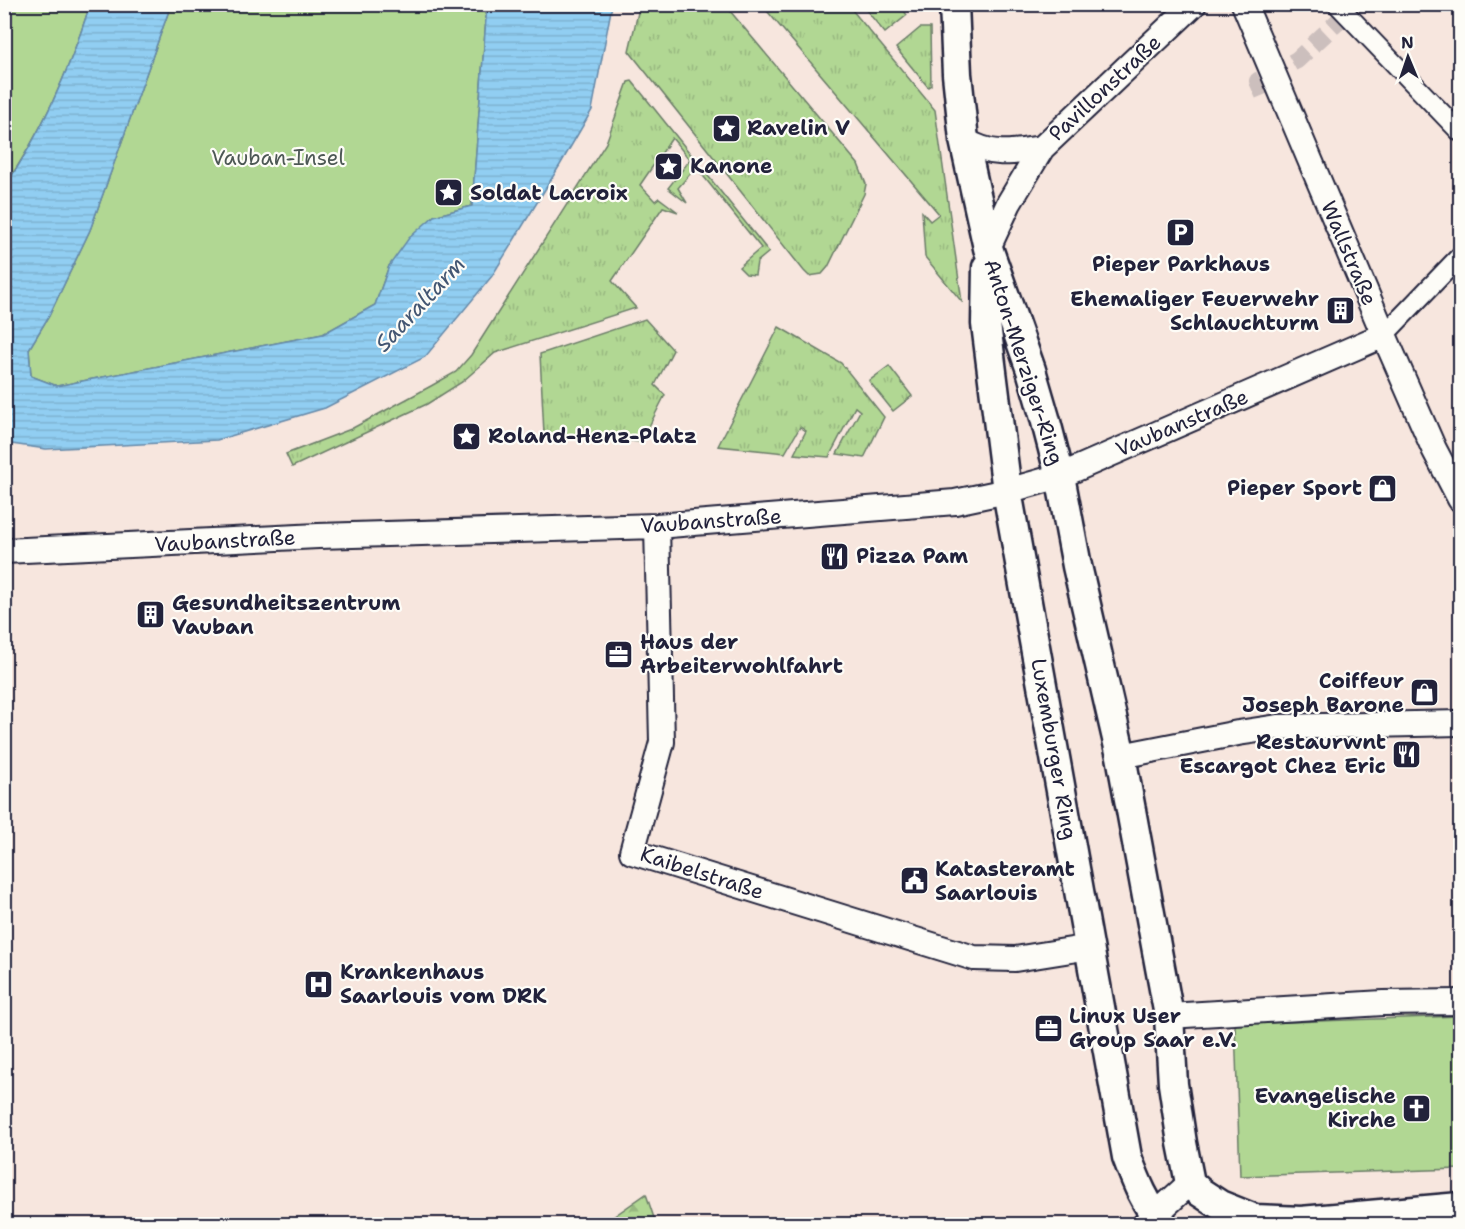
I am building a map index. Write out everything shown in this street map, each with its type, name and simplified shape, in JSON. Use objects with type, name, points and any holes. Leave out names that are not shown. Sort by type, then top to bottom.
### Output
[{"type":"street","name":"Anton-Merziger-Ring","points":[[954,4],[957,74],[964,140],[988,248],[1031,370],[1060,476]]},
{"type":"street","name":"Pavillonstraße","points":[[988,248],[1009,203],[1042,148],[1194,4]]},
{"type":"street","name":"Wallstraße","points":[[1244,4],[1384,335],[1434,448],[1461,498]]},
{"type":"street","points":[[1337,4],[1461,132]]},
{"type":"street","name":"Pavillonstraße","points":[[964,140],[977,148],[1008,154],[1042,148]]},
{"type":"street","name":"Anton-Merziger-Ring","points":[[988,248],[986,324],[1007,491]]},
{"type":"street","points":[[1384,335],[1461,256]]},
{"type":"street","name":"Vaubanstraße","points":[[4,551],[318,536],[657,526],[956,502],[1060,476],[1384,335]]},
{"type":"street","points":[[1060,476],[1077,566],[1121,756],[1169,1016],[1173,1084],[1190,1183],[1220,1205],[1255,1219],[1301,1221],[1461,1207]]},
{"type":"street","name":"Luxemburger Ring","points":[[1007,491],[1127,1157],[1154,1221]]},
{"type":"street","name":"Kaibelstraße","points":[[657,526],[662,742],[632,852],[974,958],[1015,959],[1090,946]]},
{"type":"street","points":[[1121,756],[1238,733],[1278,728],[1461,723]]},
{"type":"street","points":[[1169,1016],[1383,1003],[1461,1002]]},
{"type":"street","points":[[1154,1221],[1190,1183]]},
{"type":"green space","points":[[640,4],[725,5],[858,164],[866,184],[864,194],[828,267],[822,274],[809,276],[804,271],[629,51]]},
{"type":"green space","points":[[5,5],[90,5],[74,52],[54,98],[32,143],[5,185]]},
{"type":"green space","name":"Vauban-Insel","points":[[171,5],[487,5],[472,206],[434,216],[389,266],[375,305],[323,334],[57,386],[31,376],[29,349],[49,316],[90,230]]},
{"type":"green space","points":[[762,5],[848,5],[935,110],[962,302],[925,257],[922,212],[930,221],[939,214]]},
{"type":"green space","points":[[862,5],[900,5],[907,15],[885,33]]},
{"type":"green space","points":[[920,28],[930,28],[931,85],[928,87],[896,48]]},
{"type":"green space","points":[[632,81],[769,252],[757,262],[755,275],[746,274],[739,267],[761,248],[696,167],[678,188],[687,203],[668,188],[690,160],[672,138],[640,185],[655,201],[659,198],[678,212],[663,207],[612,281],[636,308],[495,353],[462,382],[427,404],[292,467],[286,454],[351,429],[456,372],[471,355],[606,143],[628,82]]},
{"type":"green space","points":[[645,319],[673,350],[655,385],[665,395],[641,442],[544,434],[540,354]]},
{"type":"green space","points":[[779,327],[841,363],[884,417],[864,458],[837,454],[860,411],[855,407],[829,457],[794,454],[806,431],[800,427],[785,453],[718,446]]},
{"type":"green space","points":[[889,366],[912,396],[893,411],[869,381]]},
{"type":"green space","points":[[1460,1016],[1460,1169],[1240,1176],[1235,1024]]},
{"type":"green space","points":[[646,1194],[656,1224],[603,1224]]},
{"type":"water","name":"Saaraltarm","points":[[90,5],[171,5],[90,230],[49,316],[29,349],[31,376],[57,386],[323,334],[375,305],[389,266],[409,238],[434,216],[472,206],[487,5],[612,5],[592,110],[492,276],[425,357],[325,408],[217,440],[46,449],[5,443],[5,186],[32,143],[54,98],[74,52]]},
{"type":"tunnel","points":[[1264,95],[1258,81],[1297,60],[1346,14]]},
{"type":"place","name":"Ravelin V","points":[[726,128]]},
{"type":"place","name":"Kanone","points":[[669,166]]},
{"type":"place","name":"Soldat Lacroix","points":[[449,193]]},
{"type":"place","name":"Pieper Parkhaus","points":[[1181,233]]},
{"type":"place","name":"Ehemaliger Feuerwehr Schlauchturm","points":[[1340,311]]},
{"type":"place","name":"Roland-Henz-Platz","points":[[467,436]]},
{"type":"place","name":"Pieper Sport","points":[[1383,488]]},
{"type":"place","name":"Pizza Pam","points":[[835,556]]},
{"type":"place","name":"Gesundheitszentrum Vauban","points":[[151,615]]},
{"type":"place","name":"Haus der Arbeiterwohlfahrt","points":[[619,654]]},
{"type":"place","name":"Coiffeur Joseph Barone","points":[[1425,693]]},
{"type":"place","name":"Restaurwnt Escargot Chez Eric","points":[[1407,754]]},
{"type":"place","name":"Katasteramt Saarlouis","points":[[914,881]]},
{"type":"place","name":"Krankenhaus Saarlouis vom DRK","points":[[319,984]]},
{"type":"place","name":"Linux User Group Saar e.V.","points":[[1048,1028]]},
{"type":"place","name":"Evangelische Kirche","points":[[1417,1108]]}]
